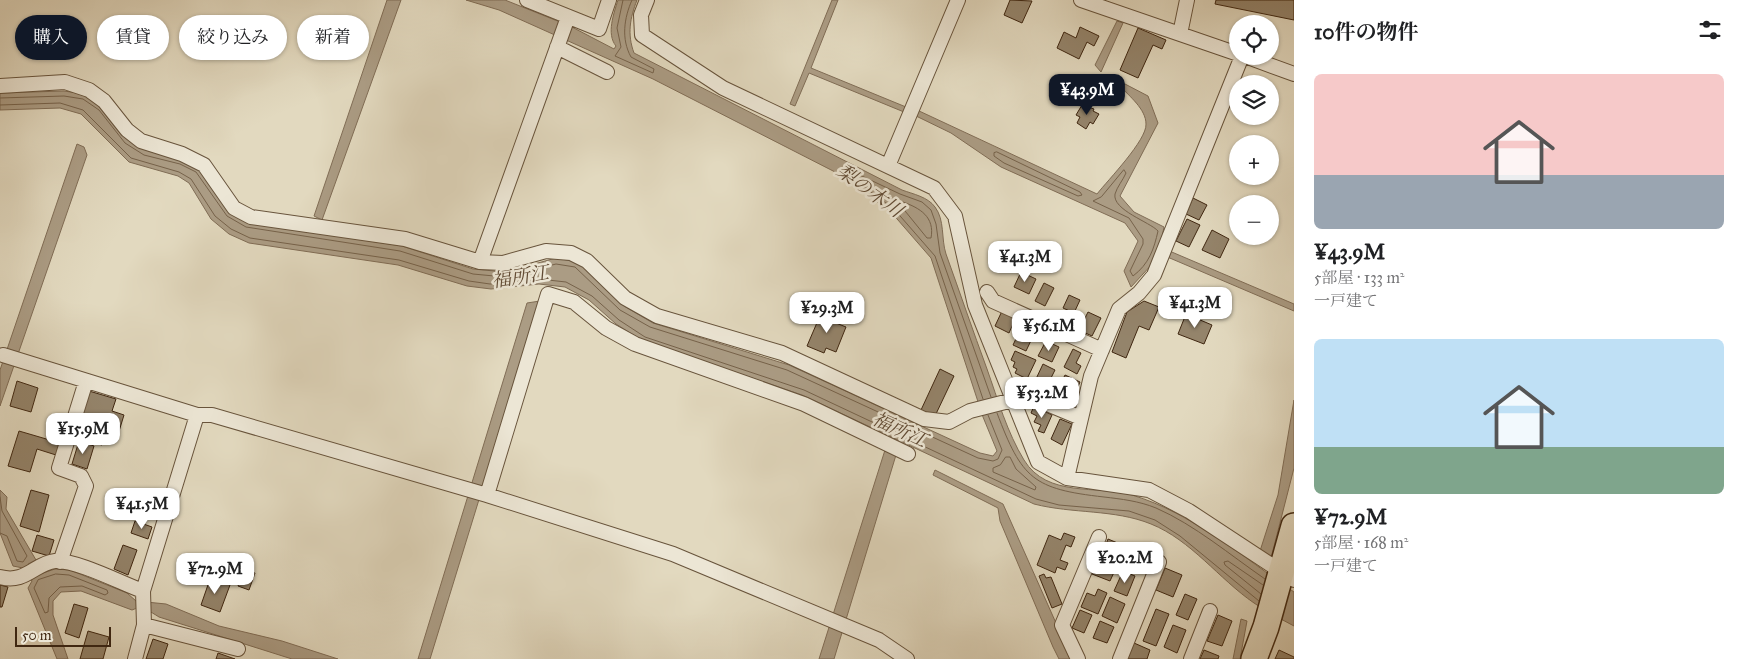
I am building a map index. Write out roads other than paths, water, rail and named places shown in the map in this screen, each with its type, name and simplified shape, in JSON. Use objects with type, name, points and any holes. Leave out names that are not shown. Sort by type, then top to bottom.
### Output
[{"type":"highway","points":[[1254,659],[1288,576],[1294,526]]},
{"type":"street","points":[[527,0],[599,29],[609,0]]},
{"type":"street","points":[[647,0],[641,16],[642,35],[723,88],[934,188],[955,216],[974,305],[1038,462],[1067,478],[1149,490],[1189,511],[1288,576]]},
{"type":"street","points":[[888,166],[958,0]]},
{"type":"street","points":[[1081,0],[1229,51]]},
{"type":"street","points":[[1180,34],[1188,0]]},
{"type":"street","points":[[480,262],[568,17]]},
{"type":"street","points":[[557,47],[607,72]]},
{"type":"street","points":[[1067,478],[1092,376],[1119,309],[1139,293],[1154,275],[1240,65]]},
{"type":"street","points":[[1269,65],[1294,74]]},
{"type":"street","points":[[0,86],[65,82],[89,90],[104,101],[127,130],[141,141],[182,154],[204,166],[234,208],[251,217],[405,239],[480,262],[503,263],[546,251],[571,253],[587,261],[625,298],[657,316],[782,353],[924,418],[949,422],[970,411],[1013,400]]},
{"type":"street","points":[[987,292],[993,301],[1102,350]]},
{"type":"street","points":[[487,495],[548,294],[574,302],[606,328],[635,344],[804,404],[908,454]]},
{"type":"street","points":[[3,355],[197,415],[212,415],[487,495],[673,554],[879,640],[906,659]]},
{"type":"street","points":[[60,562],[86,486],[81,476],[59,468],[86,381]]},
{"type":"street","points":[[1033,398],[1081,418]]},
{"type":"street","points":[[135,659],[144,620],[143,594],[197,415]]},
{"type":"street","points":[[1078,659],[1062,625],[1099,537]]},
{"type":"street","points":[[0,577],[9,579],[31,573],[53,561],[74,564],[143,594]]},
{"type":"street","points":[[1120,659],[1160,562]]},
{"type":"street","points":[[1191,659],[1210,611]]},
{"type":"street","points":[[144,620],[238,649]]},
{"type":"water","points":[[387,0],[401,0],[322,220],[314,216],[367,60],[369,60],[369,53]]},
{"type":"water","points":[[466,0],[505,0],[570,26],[614,49],[616,46],[611,30],[618,0],[637,0],[630,26],[634,53],[902,190],[920,196],[932,204],[938,212],[942,224],[946,254],[1003,416],[1024,460],[1034,472],[1046,480],[1059,485],[1132,495],[1154,503],[1196,524],[1294,592],[1294,626],[1254,603],[1179,540],[1151,524],[1123,516],[1034,504],[802,395],[643,341],[616,324],[589,300],[565,287],[539,284],[491,289],[467,286],[398,265],[249,243],[229,234],[211,219],[189,183],[178,176],[129,162],[81,114],[60,108],[0,110],[0,93],[64,91],[84,94],[102,106],[127,138],[146,150],[199,167],[248,222],[402,246],[473,269],[505,272],[556,258],[578,262],[624,306],[653,323],[789,365],[980,453],[993,456],[997,451],[983,417],[931,258],[891,212],[839,174],[653,79],[499,10]]},
{"type":"water","points":[[832,0],[838,0],[811,68],[906,107],[904,112],[809,73],[795,106],[790,104]]},
{"type":"water","points":[[1117,21],[1123,23],[1101,72],[1095,65]]},
{"type":"water","points":[[1125,84],[1148,96],[1158,123],[1120,196],[1134,212],[1164,227],[1160,247],[1294,304],[1294,311],[1158,253],[1154,262],[1131,287],[1124,271],[1138,241],[1125,223],[1001,167],[951,133],[914,115],[917,110],[1097,194],[1134,149],[1145,131],[1146,124],[1143,113],[1120,86]]},
{"type":"water","points":[[77,144],[84,147],[87,155],[0,406],[0,370]]},
{"type":"water","points":[[540,301],[430,659],[418,659],[527,303]]},
{"type":"water","points":[[1294,400],[1294,468],[1271,558],[1260,551],[1278,495]]},
{"type":"water","points":[[885,450],[896,455],[834,659],[819,659]]},
{"type":"water","points":[[935,470],[1003,504],[1072,659],[1059,659],[1053,647],[1000,521],[998,508],[933,475]]},
{"type":"water","points":[[0,490],[7,497],[6,509],[36,560],[28,564],[37,575],[55,569],[70,570],[127,593],[136,601],[166,604],[219,626],[282,641],[338,659],[292,659],[159,617],[146,610],[139,608],[132,610],[81,591],[61,592],[53,601],[53,615],[68,659],[57,659],[28,588],[32,581],[23,568],[13,566],[0,533]]},
{"type":"water","points":[[1241,619],[1247,621],[1240,659],[1233,659]]},
{"type":"water label","name":"梨の木川","points":[[870,190]]},
{"type":"water label","name":"福所江","points":[[520,276]]},
{"type":"water label","name":"福所江","points":[[900,429]]}]
